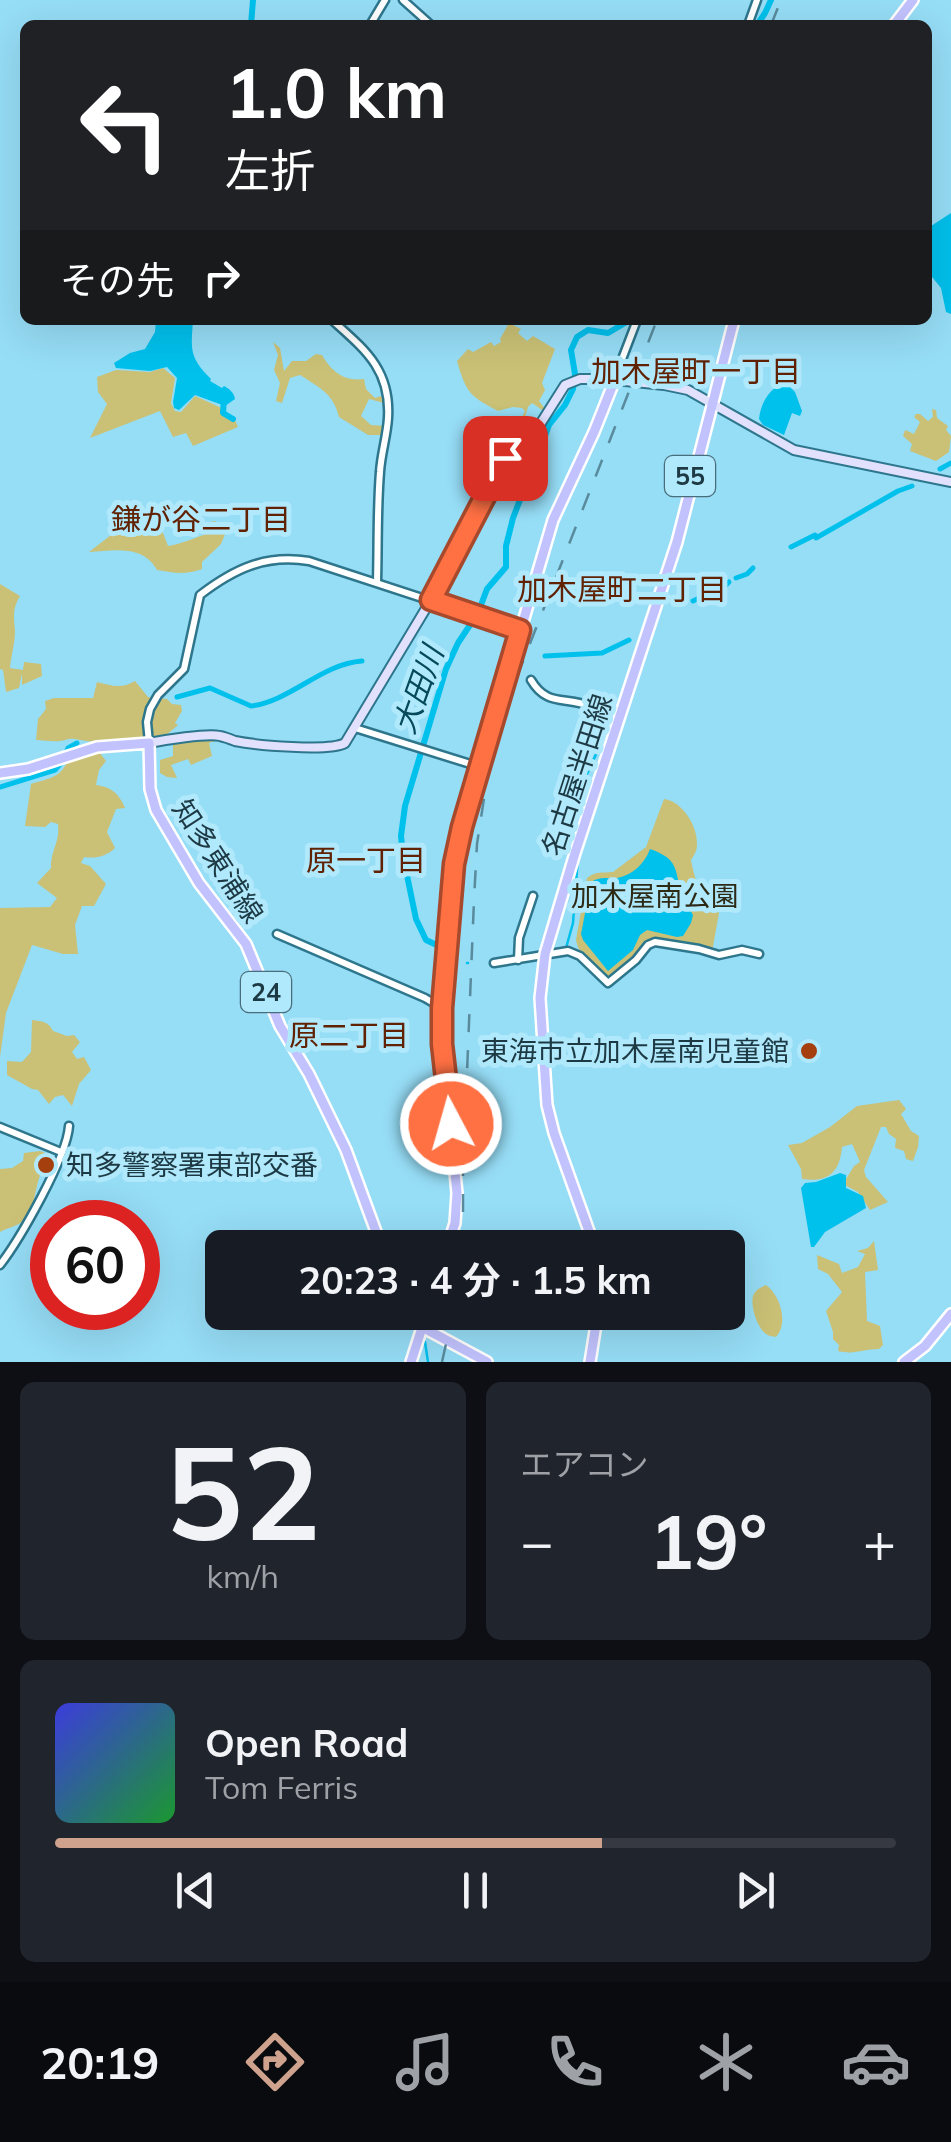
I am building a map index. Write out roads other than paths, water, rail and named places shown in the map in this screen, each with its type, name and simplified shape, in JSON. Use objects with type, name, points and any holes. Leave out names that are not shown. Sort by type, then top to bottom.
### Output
[{"type":"main road","points":[[895,20],[910,0]]},
{"type":"main road","name":"名古屋半田線","points":[[585,1230],[552,1144],[541,1100],[534,1000],[542,955],[684,501],[731,325]]},
{"type":"main road","points":[[0,773],[28,769],[95,748],[170,739],[217,735],[250,743],[332,748],[345,743],[431,600],[505,458],[538,426],[561,390],[575,381],[680,387],[794,450],[951,482]]},
{"type":"main road","points":[[453,1230],[458,1194],[442,1044],[442,1008],[454,864],[554,520],[614,382]]},
{"type":"main road","name":"知多東浦線","points":[[150,743],[150,789],[156,810],[200,883],[246,944],[280,1026],[309,1074],[346,1150],[375,1230]]},
{"type":"main road","points":[[904,1362],[925,1346],[951,1314]]},
{"type":"main road","points":[[412,1362],[421,1330]]},
{"type":"main road","points":[[427,1330],[486,1362]]},
{"type":"main road","points":[[593,1362],[598,1330]]},
{"type":"street","points":[[404,0],[425,20]]},
{"type":"street","points":[[338,325],[371,356],[386,390],[388,422],[380,470],[376,583]]},
{"type":"street","points":[[614,382],[636,325]]},
{"type":"street","points":[[150,743],[150,709],[184,669],[200,595],[253,564],[283,558],[309,561],[520,630]]},
{"type":"street","points":[[531,680],[547,698],[574,700],[589,706]]},
{"type":"street","points":[[356,728],[480,767]]},
{"type":"street","points":[[518,960],[519,938],[532,896]]},
{"type":"street","points":[[276,934],[442,1008]]},
{"type":"street","points":[[494,963],[573,952],[608,983],[655,942],[719,956],[742,950],[758,954]]},
{"type":"street","points":[[0,1265],[27,1223],[68,1136],[69,1126]]},
{"type":"street","points":[[0,1127],[61,1152]]},
{"type":"water","points":[[951,213],[951,314],[946,312],[941,288],[932,277],[932,225]]},
{"type":"water","points":[[156,325],[193,325],[195,359],[210,381],[228,388],[235,399],[225,406],[195,395],[179,410],[173,402],[177,378],[167,367],[150,371],[116,368],[114,363],[145,349]]},
{"type":"water","points":[[788,381],[802,411],[800,416],[792,413],[784,435],[759,419],[768,395]]},
{"type":"water","points":[[650,849],[674,865],[682,896],[693,915],[691,923],[683,936],[677,937],[647,930],[633,950],[608,971],[581,934],[591,882],[628,874],[642,864]]},
{"type":"water","points":[[840,1173],[846,1175],[846,1188],[863,1196],[866,1208],[825,1232],[811,1247],[801,1188],[805,1183]]},
{"type":"waterway","points":[[251,20],[253,0]]},
{"type":"waterway","name":"大田川","points":[[760,20],[771,0]]},
{"type":"waterway","name":"大田川","points":[[443,948],[426,940],[416,919],[401,836],[405,806],[446,669],[487,589],[506,567],[513,518],[541,461],[549,425],[573,389],[571,350],[577,337],[588,330],[608,333],[622,325]]},
{"type":"waterway","points":[[224,398],[223,413],[233,419]]},
{"type":"waterway","points":[[940,469],[951,463]]},
{"type":"waterway","points":[[791,547],[815,535],[816,538],[912,486]]},
{"type":"waterway","points":[[736,578],[753,568]]},
{"type":"waterway","points":[[693,601],[729,582]]},
{"type":"waterway","points":[[545,656],[602,653],[629,640]]},
{"type":"waterway","points":[[177,697],[210,688],[251,706],[266,703],[333,669],[362,661]]},
{"type":"waterway","points":[[580,824],[583,783],[602,741],[602,723]]},
{"type":"waterway","points":[[0,787],[55,770],[68,748],[77,743]]},
{"type":"waterway","points":[[566,948],[573,923],[578,857]]},
{"type":"waterway","points":[[425,1342],[428,1362]]},
{"type":"railway","points":[[773,20],[781,0]]},
{"type":"railway","points":[[463,1230],[477,844],[489,766],[509,697],[655,325]]},
{"type":"railway","points":[[442,1362],[449,1330]]},
{"type":"place","name":"東海市立加木屋南児童館","points":[[809,1051]]},
{"type":"place","name":"知多警察署東部交番","points":[[46,1165]]},
{"type":"district","name":"加木屋町一丁目","points":[[696,372]]},
{"type":"district","name":"鎌が谷二丁目","points":[[201,520]]},
{"type":"district","name":"加木屋町二丁目","points":[[622,590]]},
{"type":"district","name":"原一丁目","points":[[366,861]]},
{"type":"district","name":"原二丁目","points":[[349,1036]]},
{"type":"park label","name":"加木屋南公園","points":[[655,896]]}]
